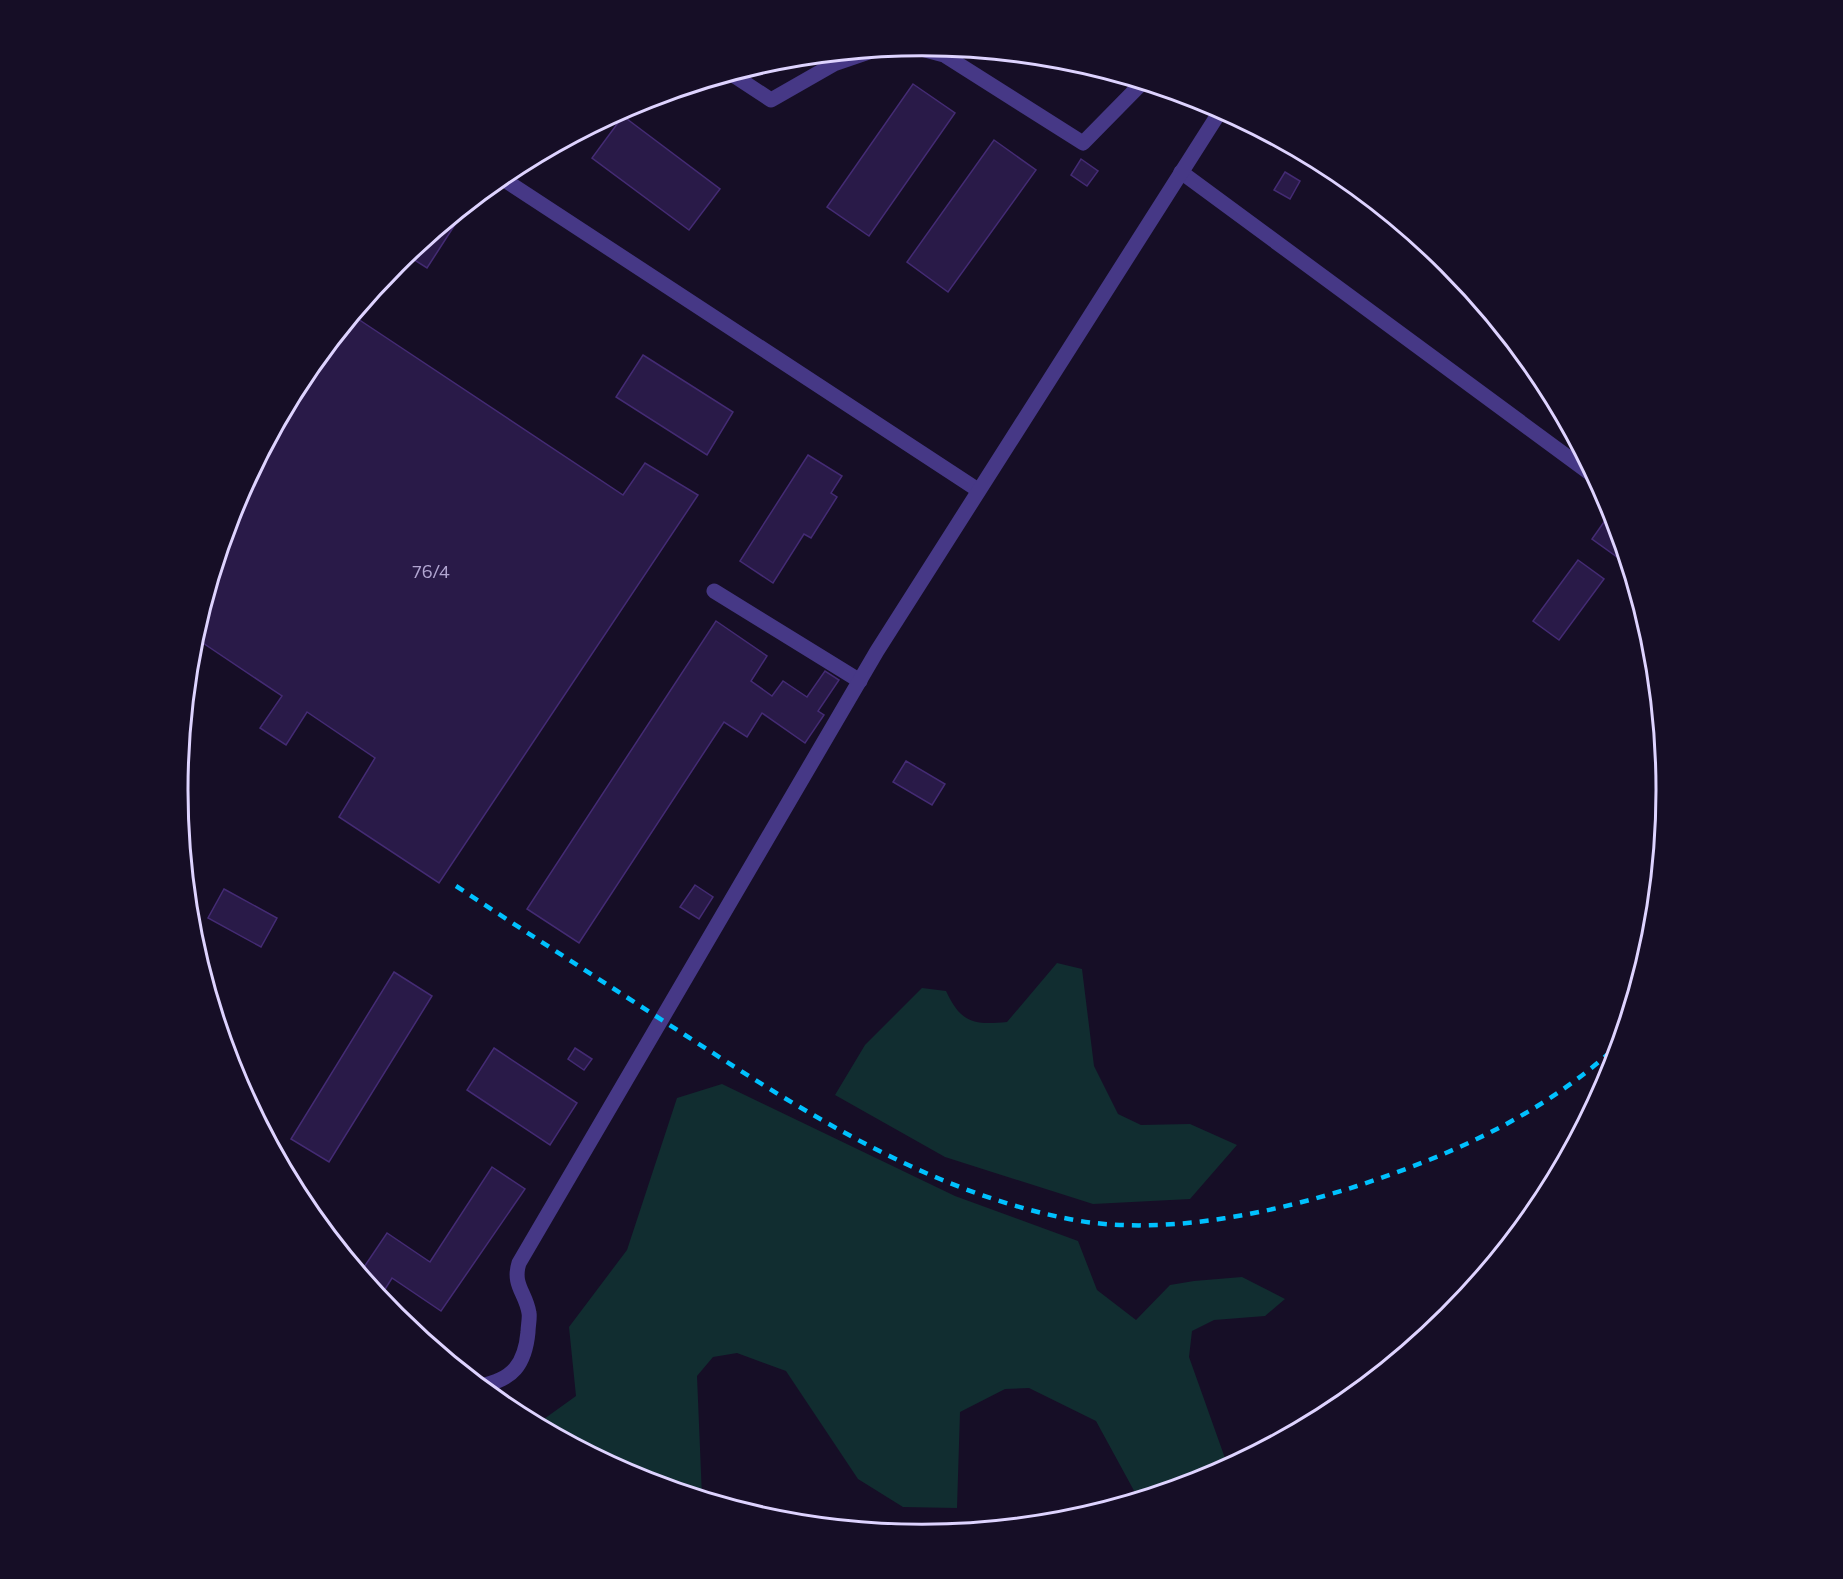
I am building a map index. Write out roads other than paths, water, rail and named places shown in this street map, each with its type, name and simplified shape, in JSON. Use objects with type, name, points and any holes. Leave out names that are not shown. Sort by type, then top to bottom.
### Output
[{"type":"street","points":[[946,57],[1083,143],[1137,88]]},
{"type":"street","points":[[739,79],[771,100],[834,64],[846,60]]},
{"type":"street","points":[[489,1382],[516,1371],[526,1350],[530,1313],[515,1276],[519,1263],[860,681],[978,490],[1216,117]]},
{"type":"street","points":[[1181,172],[1581,466]]},
{"type":"street","points":[[509,183],[978,490]]},
{"type":"street","points":[[714,591],[860,681]]},
{"type":"railway","points":[[456,886],[730,1064],[821,1120],[916,1169],[966,1189],[1017,1206],[1069,1219],[1104,1224],[1140,1225],[1214,1220],[1288,1206],[1357,1186],[1427,1161],[1495,1130],[1559,1092],[1605,1056]]}]
